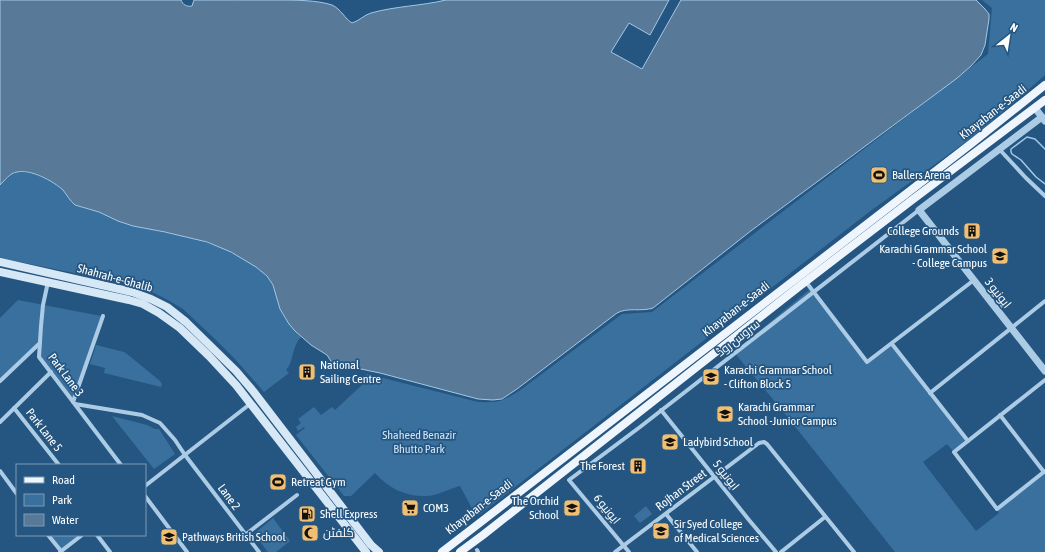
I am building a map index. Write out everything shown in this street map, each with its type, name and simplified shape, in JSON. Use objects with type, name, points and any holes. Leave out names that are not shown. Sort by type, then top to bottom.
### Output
[{"type":"main road","name":"Khayaban-e-Saadi","points":[[442,552],[972,144],[1045,85]]},
{"type":"main road","name":"Khayaban-e-Saadi","points":[[460,552],[490,530],[805,281],[1045,100]]},
{"type":"main road","name":"Shahrah-e-Ghalib","points":[[0,262],[132,292],[151,299],[167,307],[186,322],[249,386]]},
{"type":"main road","name":"Shahrah-e-Ghalib","points":[[0,272],[143,304],[180,328],[209,356],[251,403]]},
{"type":"main road","points":[[235,384],[240,384],[242,379]]},
{"type":"main road","points":[[242,392],[244,388],[249,386],[371,545],[379,552]]},
{"type":"main road","points":[[251,403],[366,552]]},
{"type":"street","points":[[919,210],[1044,119],[1035,108]]},
{"type":"street","points":[[1000,150],[1045,196]]},
{"type":"street","name":"ایونیو 3","points":[[919,210],[1045,371]]},
{"type":"street","name":"سروس روڈ","points":[[569,480],[919,210]]},
{"type":"street","points":[[805,281],[867,362],[974,280]]},
{"type":"street","name":"Park Lane 3","points":[[48,282],[43,305],[39,357],[120,464]]},
{"type":"street","points":[[930,393],[1045,301]]},
{"type":"street","points":[[74,403],[103,316]]},
{"type":"street","points":[[0,381],[40,342]]},
{"type":"street","points":[[892,344],[968,441]]},
{"type":"street","points":[[0,422],[51,372]]},
{"type":"street","points":[[1000,415],[1045,472],[997,509],[954,452],[1000,415],[1045,380]]},
{"type":"street","name":"Lane 2","points":[[74,403],[142,415],[160,424],[175,440],[259,552]]},
{"type":"street","points":[[146,485],[251,403]]},
{"type":"street","name":"Park Lane 5","points":[[14,408],[58,464]]},
{"type":"street","name":"ایونیو 5","points":[[661,410],[776,552]]},
{"type":"street","name":"Rojhan Street","points":[[615,552],[759,442],[764,442],[767,444],[825,517]]},
{"type":"street","points":[[0,471],[16,493]]},
{"type":"street","name":"ایونیو 6","points":[[569,480],[629,552]]},
{"type":"street","points":[[245,535],[298,495]]},
{"type":"street","points":[[146,497],[187,552]]},
{"type":"street","points":[[666,514],[697,552]]},
{"type":"street","points":[[781,552],[825,517],[854,552]]},
{"type":"street","points":[[49,536],[60,552],[81,536]]},
{"type":"street","points":[[98,536],[110,552]]},
{"type":"green space","name":"Shaheed Benazir Bhutto Park","points":[[982,0],[1045,0],[1045,75],[967,141],[869,212],[479,515],[475,514],[460,486],[427,496],[412,495],[392,487],[375,473],[351,496],[344,496],[296,435],[305,428],[304,427],[298,431],[296,427],[301,423],[298,419],[314,407],[321,415],[332,407],[335,410],[363,384],[361,381],[367,374],[478,402],[500,401],[519,391],[622,314],[652,312],[988,54],[992,8]]},
{"type":"green space","points":[[17,172],[35,174],[47,179],[62,189],[73,203],[81,207],[108,215],[133,226],[188,237],[212,244],[235,254],[259,269],[268,277],[273,285],[284,316],[302,337],[298,341],[289,367],[286,370],[289,373],[264,392],[215,339],[183,309],[168,300],[152,292],[129,284],[0,258],[0,185],[12,174]]},
{"type":"green space","points":[[809,290],[867,362],[892,344],[968,441],[954,452],[947,444],[923,462],[976,531],[999,513],[997,509],[1045,471],[1045,552],[895,552],[734,352]]},
{"type":"green space","points":[[18,300],[101,316],[72,400],[39,357],[40,345],[0,384],[0,318]]},
{"type":"green space","points":[[96,345],[124,352],[160,381],[162,384],[161,387],[104,373],[105,368],[90,364]]},
{"type":"green space","points":[[112,416],[159,429],[175,454],[154,469]]},
{"type":"green space","points":[[646,506],[652,514],[640,523],[634,516]]},
{"type":"green space","points":[[273,518],[290,541],[276,552],[268,552],[254,534]]},
{"type":"green space","points":[[49,536],[81,536],[61,551]]},
{"type":"water","points":[[0,0],[181,0],[187,6],[192,6],[194,0],[305,1],[332,5],[352,23],[368,14],[380,11],[446,0],[669,0],[650,35],[629,23],[611,52],[642,69],[681,0],[976,0],[989,14],[989,19],[985,45],[981,55],[956,79],[752,230],[653,308],[644,310],[626,310],[617,313],[517,389],[502,399],[493,400],[478,399],[360,369],[345,367],[336,369],[327,355],[311,345],[289,324],[280,309],[273,285],[267,276],[256,267],[231,252],[207,242],[133,226],[99,212],[75,205],[59,187],[48,180],[29,172],[14,173],[0,185]]},
{"type":"waterway","points":[[1045,149],[1035,139],[1027,137],[1011,149],[1012,154],[1021,160],[1036,177],[1045,184]]},
{"type":"place","name":"Ballers Arena","points":[[879,175]]},
{"type":"place","name":"College Grounds","points":[[972,231]]},
{"type":"place","name":"Karachi Grammar School - College Campus","points":[[1000,256]]},
{"type":"place","name":"National Sailing Centre","points":[[307,372]]},
{"type":"place","name":"Karachi Grammar School - Clifton Block 5","points":[[711,377]]},
{"type":"place","name":"Karachi Grammar School -Junior Campus","points":[[725,414]]},
{"type":"place","name":"Ladybird School","points":[[670,442]]},
{"type":"place","name":"The Forest","points":[[638,466]]},
{"type":"place","name":"Retreat Gym","points":[[278,482]]},
{"type":"place","name":"COM3","points":[[410,508]]},
{"type":"place","name":"The Orchid School","points":[[572,508]]},
{"type":"place","name":"Shell Express","points":[[307,514]]},
{"type":"place","name":"Sir Syed College of Medical Sciences","points":[[661,531]]},
{"type":"place","name":"کلفٹن","points":[[310,533]]},
{"type":"place","name":"Pathways British School","points":[[169,537]]}]
